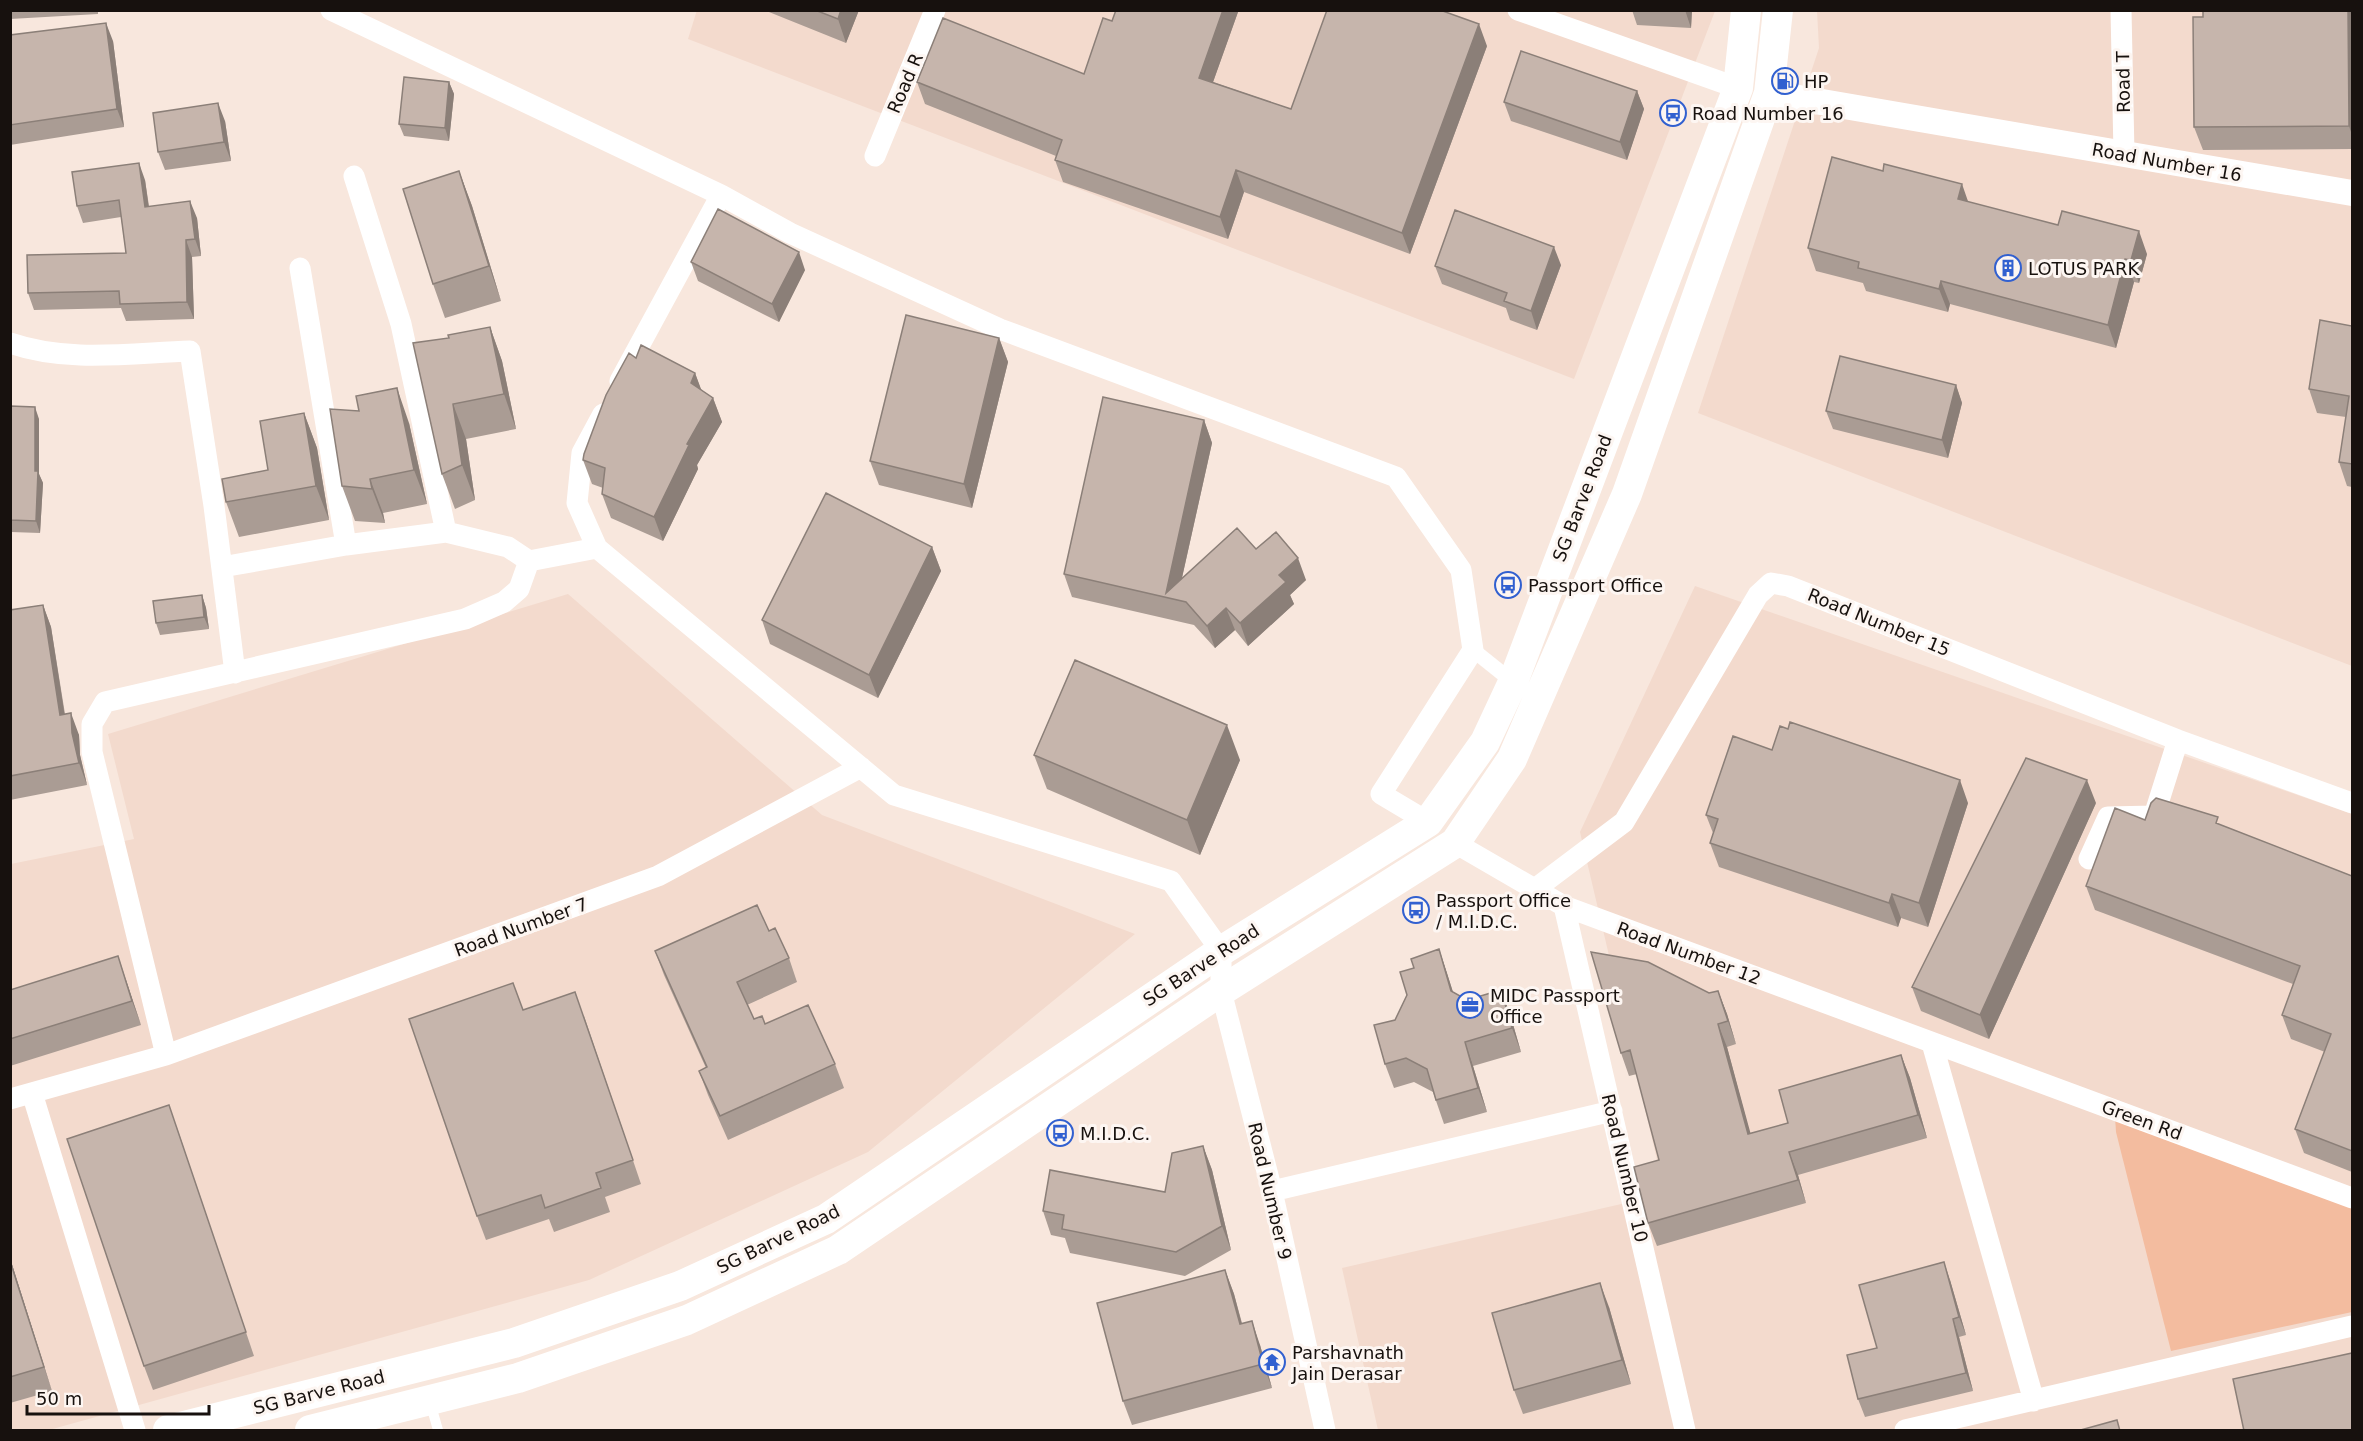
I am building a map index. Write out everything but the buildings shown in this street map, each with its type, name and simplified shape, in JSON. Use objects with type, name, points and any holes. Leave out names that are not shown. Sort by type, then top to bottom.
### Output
[{"type":"main road","name":"SG Barve Road","points":[[168,1431],[514,1343],[680,1286],[826,1219],[1221,951],[1428,822],[1485,742],[1512,682],[1738,88],[1746,10]]},
{"type":"main road","name":"SG Barve Road","points":[[310,1431],[518,1378],[687,1320],[838,1250],[1221,991],[1455,843],[1512,759],[1627,494],[1769,93],[1778,10]]},
{"type":"street","points":[[331,10],[721,195],[790,232],[1000,329],[1396,477],[1461,570],[1473,650],[1381,794],[1428,822]]},
{"type":"street","name":"Road R","points":[[875,156],[935,10]]},
{"type":"street","points":[[1518,10],[1738,88]]},
{"type":"street","name":"Road T","points":[[2121,10],[2124,154]]},
{"type":"street","name":"Road Number 16","points":[[1769,93],[2352,193]]},
{"type":"street","points":[[354,176],[400,324],[446,532]]},
{"type":"street","points":[[721,195],[582,453],[577,503],[597,548],[894,795],[1171,881],[1221,951]]},
{"type":"street","points":[[300,268],[346,545]]},
{"type":"street","points":[[10,343],[38,352],[64,356],[189,351],[222,567],[235,673]]},
{"type":"street","points":[[222,567],[346,545],[446,532],[508,548],[529,561],[597,548]]},
{"type":"street","points":[[166,1055],[92,752],[92,724],[105,702],[465,619],[504,602],[519,589],[529,561]]},
{"type":"street","name":"Road Number 15","points":[[1535,889],[1624,822],[1758,595],[1771,583],[1788,586],[2178,740],[2352,803]]},
{"type":"street","points":[[1473,650],[1512,682]]},
{"type":"street","points":[[2089,858],[2108,817],[2154,816],[2178,740]]},
{"type":"street","name":"Road Number 7","points":[[10,1100],[166,1055],[658,876],[861,768]]},
{"type":"street","name":"Road Number 12","points":[[1455,843],[1564,906],[1932,1042]]},
{"type":"street","name":"Road Number 10","points":[[1564,906],[1685,1431]]},
{"type":"street","name":"Road Number 9","points":[[1221,951],[1221,991],[1272,1191],[1325,1431]]},
{"type":"street","points":[[1932,1042],[2034,1401]]},
{"type":"street","name":"Green Rd","points":[[1932,1042],[2352,1198]]},
{"type":"street","points":[[32,1093],[135,1431]]},
{"type":"street","points":[[1272,1191],[1612,1111]]},
{"type":"street","points":[[1905,1431],[2352,1326]]},
{"type":"lane","points":[[429,1400],[438,1431]]},
{"type":"shaded area","points":[[697,10],[1715,11],[1574,379],[688,39]]},
{"type":"shaded area","points":[[1817,11],[2352,11],[2352,666],[1698,413],[1819,48]]},
{"type":"shaded area","points":[[1695,586],[2352,814],[2352,1430],[1378,1430],[1342,1268],[1665,1194],[1580,832]]},
{"type":"shaded area","points":[[568,594],[822,815],[1135,934],[868,1152],[589,1280],[49,1430],[11,1430],[11,864],[134,839],[108,734]]},
{"type":"shaded area","points":[[2115,1117],[2352,1207],[2352,1312],[2171,1351],[2116,1132]]},
{"type":"place","name":"HP","points":[[1785,81]]},
{"type":"place","name":"Road Number 16","points":[[1673,113]]},
{"type":"place","name":"LOTUS PARK","points":[[2008,268]]},
{"type":"place","name":"Passport Office","points":[[1508,585]]},
{"type":"place","name":"Passport Office / M.I.D.C.","points":[[1416,910]]},
{"type":"place","name":"MIDC Passport Office","points":[[1470,1005]]},
{"type":"place","name":"M.I.D.C.","points":[[1060,1133]]},
{"type":"place","name":"Parshavnath Jain Derasar","points":[[1272,1362]]}]
